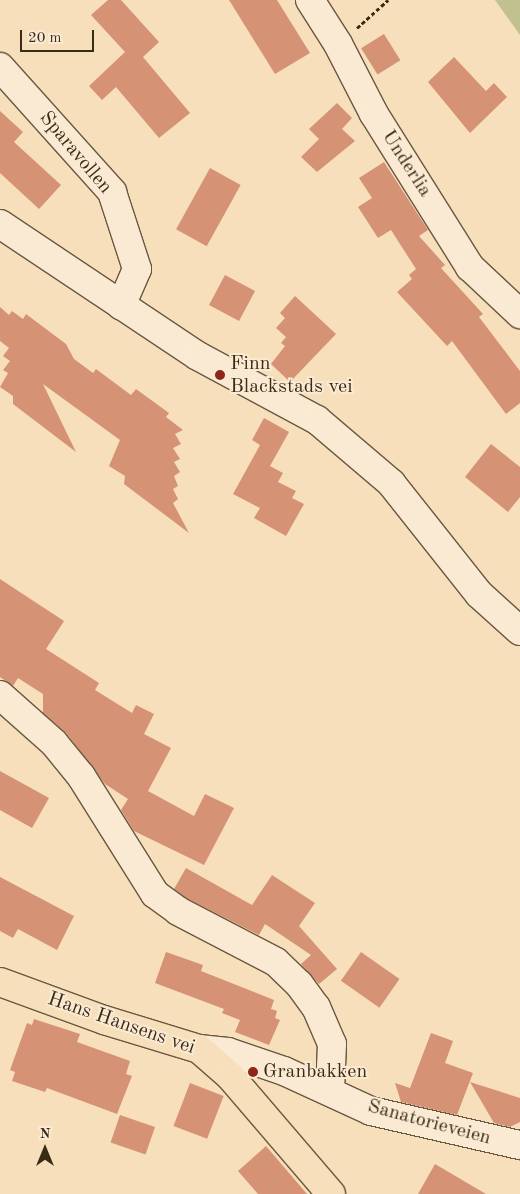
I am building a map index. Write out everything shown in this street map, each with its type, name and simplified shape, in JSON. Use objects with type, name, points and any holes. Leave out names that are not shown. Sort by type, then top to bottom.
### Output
[{"type":"main road","name":"Hans Hansens vei","points":[[0,982],[104,1020],[199,1049],[230,1076],[331,1194]]},
{"type":"street","name":"Underlia","points":[[310,0],[338,44],[374,114],[470,268],[520,314]]},
{"type":"street","name":"Sparavollen","points":[[0,67],[112,192],[137,269],[121,306]]},
{"type":"street","points":[[0,224],[198,356],[317,420],[391,483],[479,594],[520,631]]},
{"type":"street","points":[[0,695],[54,743],[81,776],[155,894],[178,911],[276,962],[299,984],[316,1008],[332,1044],[330,1090]]},
{"type":"street","name":"Sanatorieveien","points":[[199,1049],[228,1052],[330,1090],[371,1110],[395,1118],[520,1145]]},
{"type":"path","points":[[338,44],[388,0]]},
{"type":"green space","points":[[495,0],[520,0],[520,35]]},
{"type":"building","points":[[108,0],[121,0],[159,42],[143,57],[190,113],[159,138],[116,87],[102,100],[89,86],[125,52],[91,15]]},
{"type":"building","points":[[229,0],[277,0],[310,53],[275,74]]},
{"type":"building","points":[[384,34],[400,60],[378,75],[361,48]]},
{"type":"building","points":[[454,57],[486,91],[494,83],[507,97],[470,133],[428,82]]},
{"type":"building","points":[[337,103],[352,118],[342,129],[355,141],[317,172],[301,157],[319,139],[309,129]]},
{"type":"building","points":[[0,111],[23,132],[14,142],[61,185],[39,209],[0,173]]},
{"type":"building","points":[[384,162],[428,230],[419,236],[445,265],[441,268],[483,314],[479,317],[520,371],[520,403],[506,414],[452,341],[447,346],[397,292],[412,279],[409,275],[416,269],[391,230],[378,238],[358,207],[372,198],[359,178]]},
{"type":"building","points":[[210,168],[241,185],[207,246],[176,229]]},
{"type":"building","points":[[225,275],[255,291],[239,321],[209,305]]},
{"type":"building","points":[[295,296],[336,334],[290,382],[271,364],[285,346],[281,343],[286,337],[276,328],[285,318],[280,313]]},
{"type":"building","points":[[0,307],[9,315],[12,311],[23,319],[26,314],[66,344],[74,359],[93,373],[96,369],[131,395],[136,389],[169,413],[166,417],[183,430],[175,434],[181,444],[173,448],[180,459],[174,462],[180,472],[174,476],[178,486],[173,489],[178,499],[173,503],[189,533],[124,484],[125,476],[109,466],[120,440],[43,384],[76,452],[13,404],[13,396],[0,387],[8,373],[3,370],[10,361],[3,356],[9,348],[0,341]]},
{"type":"building","points":[[264,418],[289,432],[270,466],[283,473],[278,482],[296,491],[292,498],[304,504],[286,536],[254,518],[260,508],[233,494],[260,445],[252,440]]},
{"type":"building","points":[[491,444],[520,467],[520,497],[508,512],[465,477]]},
{"type":"building","points":[[0,579],[64,621],[46,649],[99,683],[95,690],[132,713],[136,705],[154,714],[144,734],[171,748],[148,791],[194,816],[205,794],[234,808],[204,865],[134,831],[121,810],[128,799],[105,784],[66,733],[43,713],[43,694],[18,678],[13,686],[0,677]]},
{"type":"building","points":[[0,771],[49,798],[32,828],[0,810]]},
{"type":"building","points":[[186,868],[252,905],[272,875],[315,903],[299,926],[337,969],[319,984],[301,964],[311,955],[265,924],[259,935],[186,898],[174,889]]},
{"type":"building","points":[[0,877],[74,916],[57,950],[18,929],[13,938],[0,931]]},
{"type":"building","points":[[166,952],[203,965],[201,971],[274,1000],[271,1009],[277,1011],[275,1018],[280,1020],[269,1045],[235,1032],[240,1020],[222,1013],[224,1009],[155,983]]},
{"type":"building","points":[[361,952],[400,979],[379,1008],[341,981]]},
{"type":"building","points":[[34,1019],[80,1034],[77,1042],[130,1061],[126,1074],[132,1076],[117,1114],[47,1088],[45,1092],[12,1081],[15,1072],[10,1070],[27,1023],[32,1025]]},
{"type":"building","points":[[431,1033],[453,1041],[445,1063],[473,1073],[457,1115],[401,1102],[395,1083],[410,1088]]},
{"type":"building","points":[[470,1082],[520,1098],[520,1122],[510,1127],[494,1123]]},
{"type":"building","points":[[190,1083],[224,1096],[207,1139],[174,1126]]},
{"type":"building","points":[[120,1115],[155,1127],[146,1154],[111,1142]]},
{"type":"building","points":[[266,1146],[307,1194],[258,1194],[238,1171]]},
{"type":"building","points":[[435,1164],[486,1194],[418,1194]]},
{"type":"place","name":"Finn Blackstads vei","points":[[220,375]]},
{"type":"place","name":"Granbakken","points":[[253,1072]]}]
